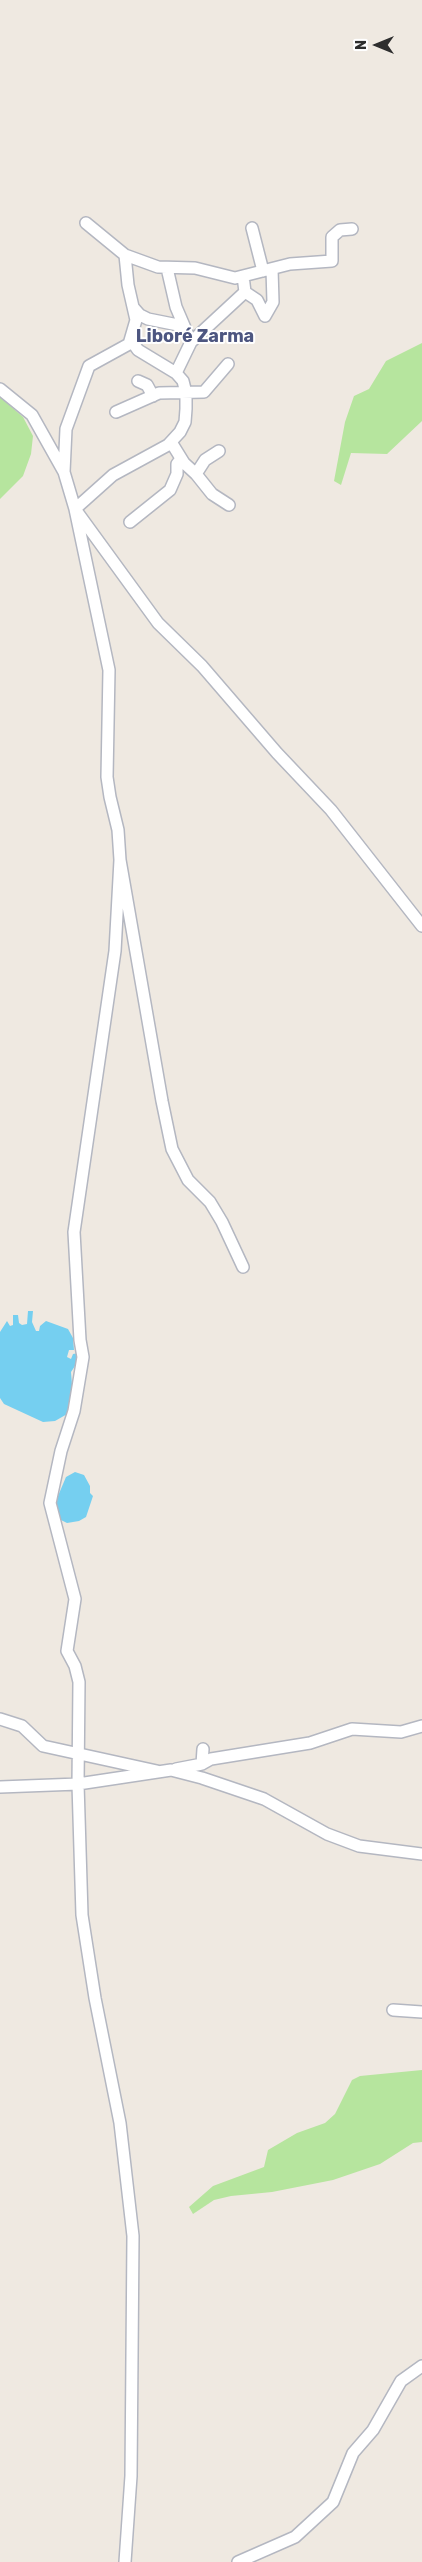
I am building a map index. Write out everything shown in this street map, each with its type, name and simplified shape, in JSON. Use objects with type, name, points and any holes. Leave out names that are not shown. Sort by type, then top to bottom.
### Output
[{"type":"street","points":[[86,223],[125,255],[167,268],[194,268],[229,277],[244,276],[290,264],[332,261],[332,237],[340,230],[352,229]]},
{"type":"street","points":[[244,292],[257,300],[265,316],[273,302],[267,270],[252,228]]},
{"type":"street","points":[[64,472],[66,429],[89,366],[124,349],[130,340],[136,320],[128,286],[125,255]]},
{"type":"street","points":[[167,268],[176,307],[191,342]]},
{"type":"street","points":[[176,373],[191,342],[244,292],[244,276]]},
{"type":"street","points":[[133,307],[140,315],[183,326]]},
{"type":"street","points":[[75,510],[114,475],[159,451],[171,442],[180,432],[184,422],[186,393],[182,381],[176,373],[138,350],[130,340]]},
{"type":"street","points":[[116,412],[159,393],[204,392],[228,364]]},
{"type":"street","points":[[138,381],[147,385],[153,396]]},
{"type":"street","points":[[0,389],[32,415],[64,472],[75,510],[108,670],[108,777],[118,830],[120,860],[172,1149],[188,1180],[210,1202],[222,1222],[243,1267]]},
{"type":"street","points":[[171,442],[181,459],[212,494],[229,505]]},
{"type":"street","points":[[196,474],[205,460],[219,451]]},
{"type":"street","points":[[130,522],[170,490],[177,474],[177,464],[181,459]]},
{"type":"street","points":[[75,510],[158,623],[202,666],[277,753],[331,810],[422,926]]},
{"type":"street","points":[[120,860],[115,951],[74,1232],[80,1340],[83,1356],[74,1411],[60,1451],[50,1503],[75,1599],[67,1651],[75,1666],[79,1682],[78,1784],[82,1914],[95,1998],[120,2123],[133,2236],[131,2476],[125,2562]]},
{"type":"street","points":[[0,1719],[22,1726],[43,1746],[78,1752],[157,1771],[202,1764],[211,1759],[310,1743],[352,1728],[401,1732],[422,1726]]},
{"type":"street","points":[[202,1764],[203,1749]]},
{"type":"street","points":[[171,1770],[202,1778],[264,1799],[327,1834],[359,1846],[422,1854]]},
{"type":"street","points":[[0,1786],[78,1784],[149,1775],[157,1771]]},
{"type":"street","points":[[393,2010],[422,2012]]},
{"type":"street","points":[[238,2562],[295,2537],[333,2502],[353,2453],[373,2430],[401,2381],[422,2366]]},
{"type":"green space","points":[[422,343],[422,421],[387,454],[351,453],[341,485],[334,481],[345,422],[354,396],[369,389],[386,361]]},
{"type":"green space","points":[[0,397],[23,417],[33,436],[31,454],[23,476],[0,499]]},
{"type":"green space","points":[[422,2070],[422,2142],[413,2143],[380,2164],[333,2180],[272,2192],[231,2196],[214,2200],[193,2214],[189,2207],[213,2186],[264,2167],[268,2150],[297,2133],[325,2123],[335,2114],[352,2080],[360,2076]]},
{"type":"water","points":[[28,1311],[33,1311],[32,1322],[36,1331],[39,1331],[40,1326],[46,1321],[68,1329],[73,1338],[74,1350],[69,1350],[67,1357],[71,1359],[73,1354],[79,1353],[79,1360],[71,1372],[73,1397],[69,1413],[55,1421],[43,1422],[4,1404],[0,1398],[0,1332],[7,1321],[10,1326],[13,1325],[13,1315],[18,1315],[19,1323],[22,1325],[27,1324]]},
{"type":"water","points":[[75,1472],[84,1475],[90,1486],[90,1493],[93,1496],[86,1517],[79,1521],[67,1523],[61,1520],[55,1503],[66,1477]]},
{"type":"district","name":"Liboré Zarma","points":[[195,337]]}]
